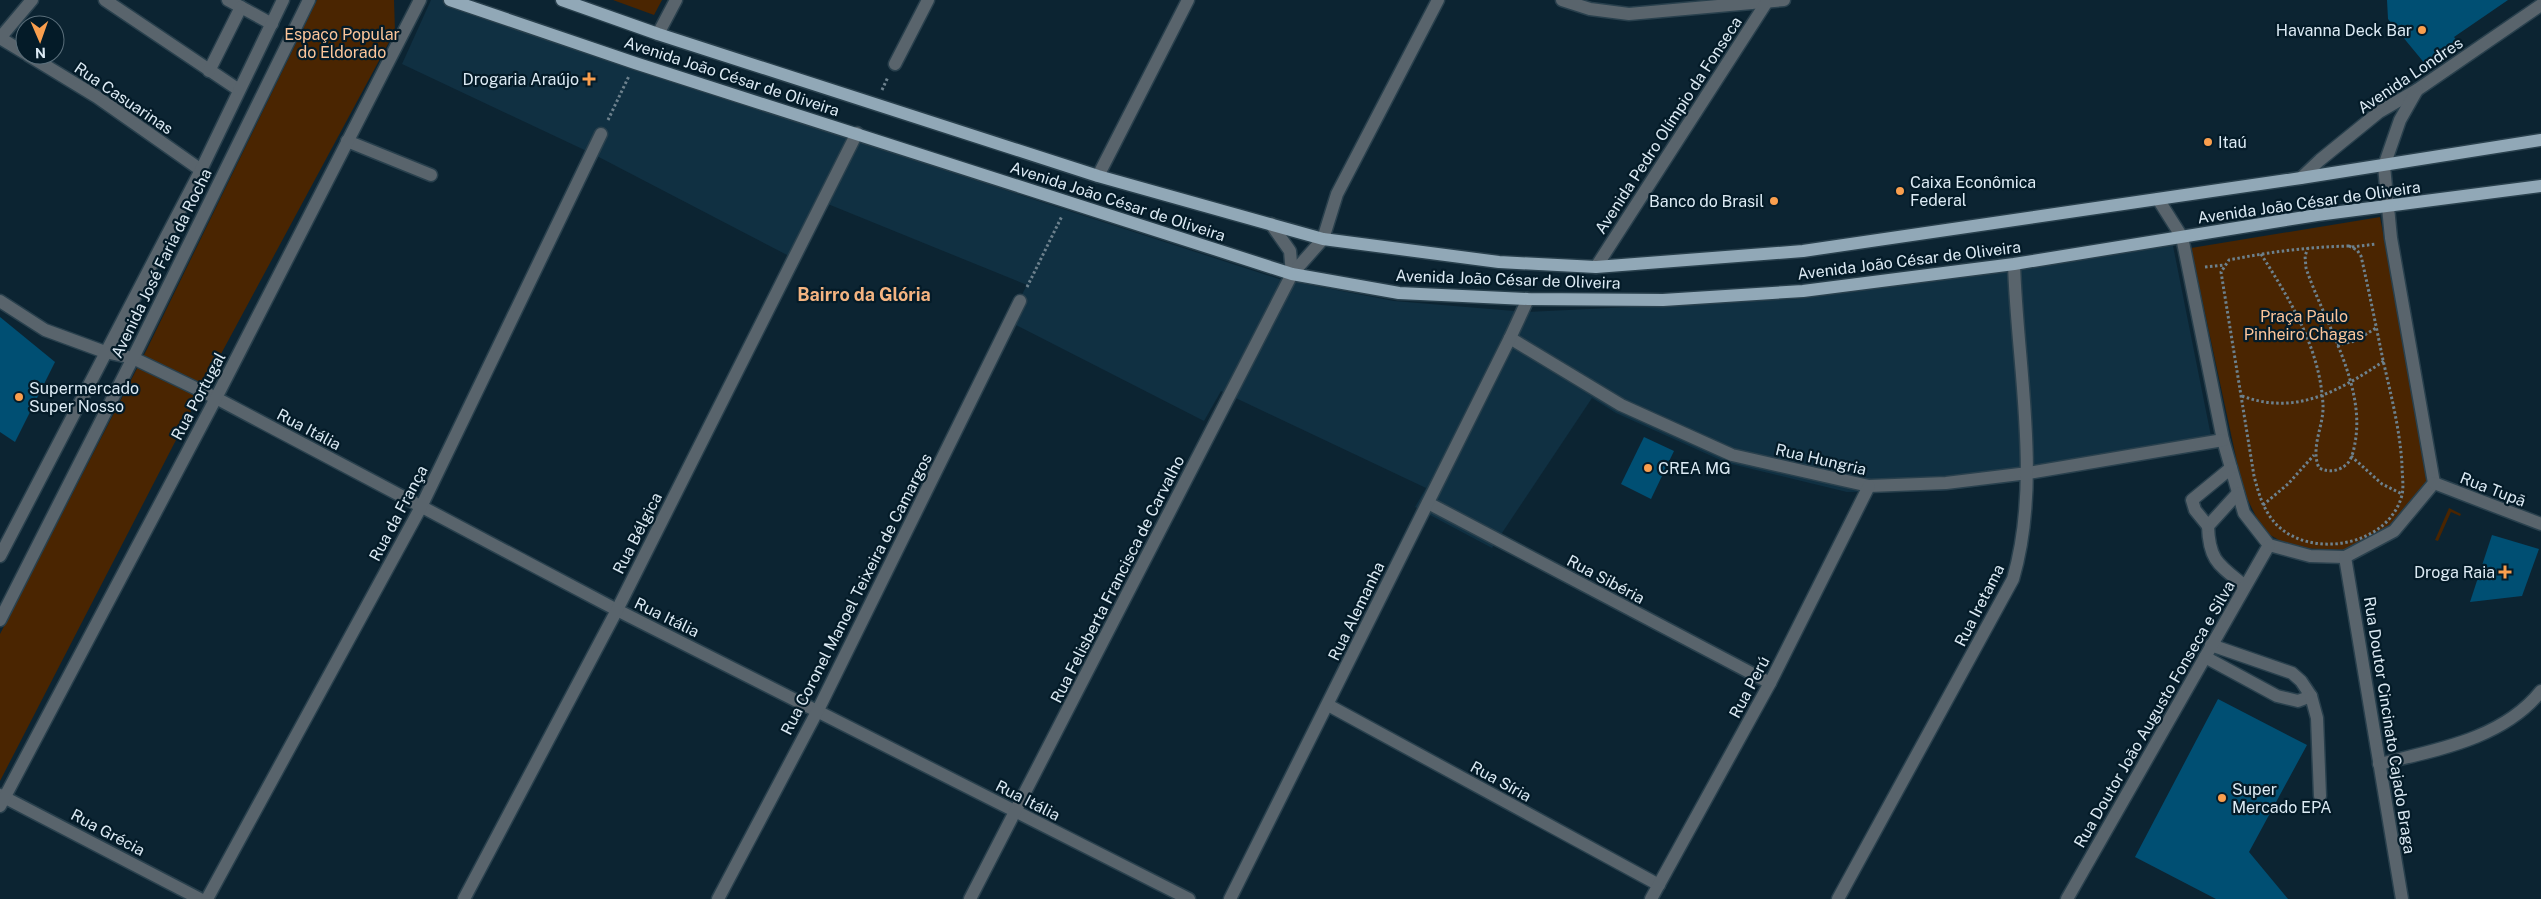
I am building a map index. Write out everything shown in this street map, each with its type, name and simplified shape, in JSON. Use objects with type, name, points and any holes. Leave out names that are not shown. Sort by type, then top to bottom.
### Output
[{"type":"main road","name":"Avenida João César de Oliveira","points":[[450,0],[635,63],[1292,274],[1399,293],[1528,299],[1663,300],[1803,291],[2014,264],[2386,206],[2541,186]]},
{"type":"main road","name":"Avenida João César de Oliveira","points":[[562,0],[658,34],[1098,176],[1323,240],[1499,262],[1596,267],[1803,251],[2384,166],[2541,140]]},
{"type":"street","points":[[15,47],[0,38],[32,0]]},
{"type":"street","points":[[105,0],[239,90]]},
{"type":"street","points":[[228,0],[272,24]]},
{"type":"street","name":"Avenida José Faria da Rocha","points":[[0,556],[201,170],[283,0]]},
{"type":"street","name":"Avenida José Faria da Rocha","points":[[0,620],[309,0]]},
{"type":"street","name":"Rua Portugal","points":[[1,799],[216,398],[420,0]]},
{"type":"street","points":[[658,34],[676,0]]},
{"type":"street","points":[[895,64],[928,0]]},
{"type":"street","points":[[1098,176],[1188,0]]},
{"type":"street","points":[[1323,240],[1337,194],[1438,0]]},
{"type":"street","points":[[1562,0],[1590,9],[1629,14],[1784,0]]},
{"type":"street","name":"Avenida Pedro Olímpio da Fonseca","points":[[1596,267],[1767,1]]},
{"type":"street","name":"Avenida Londres","points":[[2302,178],[2320,160],[2379,112],[2418,90],[2541,5]]},
{"type":"street","points":[[209,71],[241,7]]},
{"type":"street","name":"Rua Casuarinas","points":[[44,65],[97,97],[201,170]]},
{"type":"street","points":[[2158,199],[2182,237],[2223,440],[2244,513],[2269,544],[2310,556],[2345,557],[2394,531],[2434,483],[2386,206],[2384,166],[2400,120],[2418,90]]},
{"type":"street","name":"Rua Bélgica","points":[[464,899],[617,610],[857,133]]},
{"type":"street","name":"Rua da França","points":[[207,899],[421,507],[601,134]]},
{"type":"street","points":[[347,141],[431,175]]},
{"type":"street","points":[[1271,224],[1290,251],[1292,274]]},
{"type":"street","name":"Rua Felisberta Francisca de Carvalho","points":[[970,899],[1292,274],[1323,240]]},
{"type":"street","name":"Rua Iretama","points":[[1838,899],[2013,579],[2022,548],[2028,473],[2014,264]]},
{"type":"street","points":[[1510,338],[1528,299]]},
{"type":"street","name":"Rua Itália","points":[[0,301],[45,330],[105,352],[132,358],[216,398],[617,610],[1189,899]]},
{"type":"street","name":"Rua Coronel Manoel Teixeira de Camargos","points":[[718,899],[818,710],[1020,302]]},
{"type":"street","name":"Rua Hungria","points":[[1510,338],[1621,405],[1732,455],[1869,486],[1946,483],[2028,473],[2223,440]]},
{"type":"street","name":"Rua Alemanha","points":[[1230,899],[1510,338]]},
{"type":"street","points":[[2231,468],[2192,500],[2195,510],[2208,526],[2209,548],[2222,567],[2245,586]]},
{"type":"street","name":"Rua Tupã","points":[[2434,483],[2541,524]]},
{"type":"street","name":"Rua Perú","points":[[1651,899],[1770,683],[1869,486]]},
{"type":"street","points":[[2208,526],[2238,493]]},
{"type":"street","name":"Rua Sibéria","points":[[1428,503],[1770,683]]},
{"type":"street","name":"Rua Doutor João Augusto Fonseca e Silva","points":[[2067,899],[2269,544]]},
{"type":"street","name":"Rua Doutor Cincinato Cajado Braga","points":[[2345,557],[2402,899]]},
{"type":"street","points":[[2212,645],[2292,673],[2301,681],[2311,696],[2317,718],[2320,796]]},
{"type":"street","points":[[2205,657],[2277,696],[2298,701],[2311,696]]},
{"type":"street","points":[[2379,764],[2457,745],[2500,726],[2534,699],[2541,691]]},
{"type":"street","name":"Rua Síria","points":[[1328,705],[1659,885]]},
{"type":"street","name":"Rua Grécia","points":[[1,799],[200,899]]},
{"type":"path","points":[[601,134],[635,63]]},
{"type":"path","points":[[875,104],[895,64]]},
{"type":"path","points":[[1020,302],[1069,202]]},
{"type":"path","points":[[2351,247],[2357,250],[2361,256],[2395,410],[2400,446],[2402,494],[2397,508],[2377,529],[2349,544],[2324,544],[2299,540],[2279,527],[2263,505],[2254,476],[2221,272],[2229,260],[2261,254],[2308,248],[2351,247],[2392,242]]},
{"type":"path","points":[[2261,254],[2300,317],[2320,378],[2324,407],[2315,455],[2320,468],[2327,472],[2340,469],[2350,462],[2357,434],[2357,414],[2352,382],[2306,268],[2304,256],[2308,248]]},
{"type":"path","points":[[2337,345],[2355,341],[2376,328]]},
{"type":"path","points":[[2241,396],[2266,404],[2302,402],[2339,390],[2384,361]]},
{"type":"path","points":[[2263,505],[2288,484],[2315,455]]},
{"type":"path","points":[[2351,456],[2382,484],[2402,494]]},
{"type":"shaded area","points":[[431,0],[443,0],[641,72],[1279,279],[1394,301],[1527,312],[1798,299],[2172,241],[2212,441],[2023,481],[1941,491],[1847,492],[1727,463],[1616,413],[1592,398],[1492,548],[1415,507],[1426,488],[1221,391],[1204,421],[1008,321],[1027,285],[818,200],[789,256],[593,154],[402,64]]},
{"type":"green space","name":"Espaço Popular do Eldorado","points":[[317,0],[394,0],[395,31],[207,380],[0,781],[0,634],[147,349]]},
{"type":"green space","points":[[613,0],[662,0],[654,15]]},
{"type":"green space","name":"Praça Paulo Pinheiro Chagas","points":[[2380,217],[2429,481],[2392,528],[2348,550],[2293,548],[2263,531],[2243,490],[2191,248]]},
{"type":"green space","points":[[2449,508],[2461,514],[2460,516],[2451,512],[2438,541],[2435,540]]},
{"type":"building","name":"Havanna Deck Bar","points":[[2387,0],[2508,0],[2454,37],[2457,41],[2426,65],[2388,19]]},
{"type":"building","name":"Supermercado Super Nosso","points":[[0,317],[55,362],[15,442],[0,432]]},
{"type":"building","name":"CREA MG","points":[[1644,437],[1674,451],[1651,499],[1621,484]]},
{"type":"building","name":"Droga Raia","points":[[2492,535],[2539,549],[2522,596],[2470,602]]},
{"type":"building","name":"Super Mercado EPA","points":[[2218,699],[2307,745],[2249,852],[2288,899],[2216,899],[2135,857]]},
{"type":"place","name":"Havanna Deck Bar","points":[[2422,30]]},
{"type":"place","name":"Drogaria Araújo","points":[[589,79]]},
{"type":"place","name":"Itaú","points":[[2208,142]]},
{"type":"place","name":"Caixa Econômica Federal","points":[[1900,191]]},
{"type":"place","name":"Banco do Brasil","points":[[1774,201]]},
{"type":"place","name":"Supermercado Super Nosso","points":[[19,397]]},
{"type":"place","name":"CREA MG","points":[[1648,468]]},
{"type":"place","name":"Droga Raia","points":[[2505,572]]},
{"type":"place","name":"Super Mercado EPA","points":[[2222,798]]},
{"type":"district","name":"Bairro da Glória","points":[[864,295]]}]
